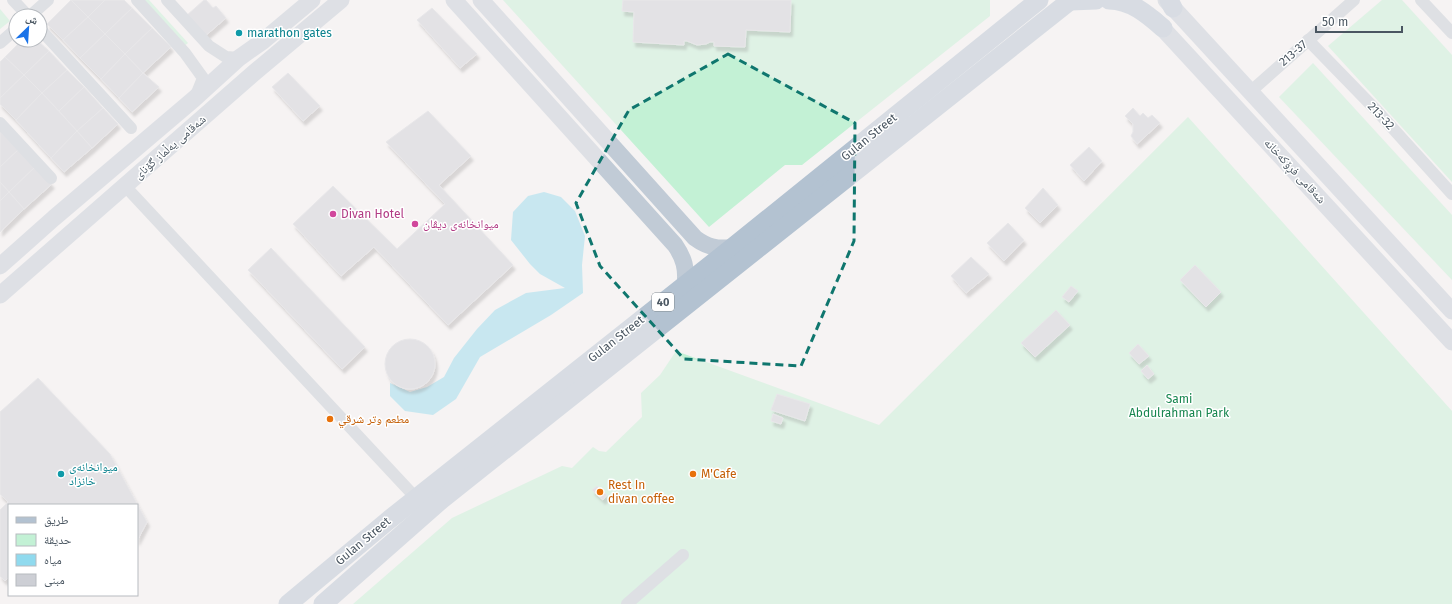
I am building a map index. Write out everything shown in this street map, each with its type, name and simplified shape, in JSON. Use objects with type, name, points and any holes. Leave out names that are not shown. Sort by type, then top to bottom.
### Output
[{"type":"main road","name":"Gulan Street","points":[[323,604],[684,284],[733,247],[1039,0]]},
{"type":"main road","points":[[1071,1],[1096,0]]},
{"type":"main road","points":[[1109,0],[1125,3],[1145,12],[1163,28]]},
{"type":"main road","name":"Gulan Street","points":[[288,604],[416,498],[550,403],[1071,1]]},
{"type":"street","points":[[13,0],[21,8]]},
{"type":"street","points":[[38,8],[48,0]]},
{"type":"street","points":[[137,0],[185,53],[203,78],[194,99]]},
{"type":"street","points":[[167,0],[209,46],[226,57],[239,58]]},
{"type":"street","name":"شەقامی یەڵماز گۆنای","points":[[0,266],[194,99],[239,58],[263,41],[312,0]]},
{"type":"street","name":"شەقامی یەڵماز گۆنای","points":[[0,295],[255,72],[341,0]]},
{"type":"street","points":[[454,0],[675,245],[680,252],[685,265],[686,276],[684,284]]},
{"type":"street","points":[[481,0],[698,241],[709,247],[733,247]]},
{"type":"street","name":"شەقامی فڕۆکەخانە","points":[[1137,0],[1452,342]]},
{"type":"street","name":"213-37","points":[[1250,92],[1354,0]]},
{"type":"street","points":[[1421,0],[1452,33]]},
{"type":"street","name":"شەقامی فڕۆکەخانە","points":[[1169,3],[1452,311]]},
{"type":"street","points":[[0,43],[8,36]]},
{"type":"street","points":[[48,38],[131,128]]},
{"type":"street","name":"213-32","points":[[1308,40],[1378,112],[1452,194]]},
{"type":"street","points":[[0,122],[52,178]]},
{"type":"street","points":[[125,186],[416,498]]},
{"type":"street","points":[[54,218],[69,235]]},
{"type":"street","points":[[675,245],[679,247],[688,245],[691,241],[689,232]]},
{"type":"street","points":[[627,604],[683,555]]},
{"type":"highlighted area","points":[[728,54],[855,123],[854,241],[801,366],[684,359],[600,266],[576,203],[629,110]]},
{"type":"green space","points":[[143,0],[149,0],[188,43],[184,46]]},
{"type":"green space","points":[[503,0],[990,0],[990,16],[802,165],[785,165],[709,227]]},
{"type":"green space","points":[[1382,0],[1402,0],[1452,55],[1452,182],[1328,46]]},
{"type":"green space","points":[[0,9],[8,19],[8,23],[0,29]]},
{"type":"green space","points":[[1313,63],[1452,215],[1452,280],[1279,97]]},
{"type":"green space","name":"Sami Abdulrahman Park","points":[[1188,117],[1452,411],[1452,604],[353,604],[452,518],[562,466],[572,468],[593,447],[599,451],[606,452],[642,417],[641,393],[660,375],[676,351],[879,425]]},
{"type":"water","points":[[544,192],[561,197],[575,211],[585,236],[582,265],[583,293],[551,315],[480,357],[456,399],[433,415],[405,411],[390,396],[390,383],[410,392],[427,387],[444,377],[454,358],[477,329],[495,310],[526,293],[565,288],[540,274],[511,240],[513,212],[528,196]]},
{"type":"building","points":[[71,0],[88,17],[63,40],[48,25],[48,23]]},
{"type":"building","points":[[71,0],[105,0],[88,17]]},
{"type":"building","points":[[105,0],[124,0],[132,8],[105,34],[88,17]]},
{"type":"building","points":[[204,0],[206,0],[213,8],[216,6],[226,18],[204,37],[186,16]]},
{"type":"building","points":[[623,0],[791,0],[790,32],[746,30],[745,47],[714,46],[714,42],[697,45],[684,41],[684,45],[633,42],[634,12],[622,11]]},
{"type":"building","points":[[132,8],[152,28],[125,54],[105,34]]},
{"type":"building","points":[[432,8],[477,54],[460,68],[417,20]]},
{"type":"building","points":[[88,17],[105,34],[80,58],[63,40]]},
{"type":"building","points":[[152,28],[171,47],[143,73],[125,54]]},
{"type":"building","points":[[105,34],[125,54],[101,79],[80,58]]},
{"type":"building","points":[[14,48],[46,48],[49,51],[24,75],[5,57]]},
{"type":"building","points":[[49,51],[67,70],[42,93],[24,75]]},
{"type":"building","points":[[125,54],[143,73],[119,98],[101,79]]},
{"type":"building","points":[[5,57],[24,75],[0,98],[0,62]]},
{"type":"building","points":[[67,70],[84,87],[59,111],[42,93]]},
{"type":"building","points":[[143,73],[159,87],[132,112],[119,98]]},
{"type":"building","points":[[288,73],[320,106],[303,121],[272,87]]},
{"type":"building","points":[[24,75],[42,93],[16,120],[0,104],[0,98]]},
{"type":"building","points":[[84,87],[103,108],[77,131],[59,111]]},
{"type":"building","points":[[42,93],[77,131],[51,158],[16,120]]},
{"type":"building","points":[[103,108],[118,124],[92,148],[77,131]]},
{"type":"building","points":[[1133,108],[1140,116],[1143,113],[1148,118],[1152,115],[1160,123],[1137,144],[1131,136],[1133,132],[1133,124],[1125,116]]},
{"type":"building","name":"Divan Hotel","points":[[428,111],[471,156],[439,185],[513,265],[448,325],[374,247],[341,276],[293,224],[333,186],[397,249],[445,204],[386,142]]},
{"type":"building","points":[[0,131],[18,150],[0,167]]},
{"type":"building","points":[[77,131],[92,148],[64,172],[51,158]]},
{"type":"building","points":[[1089,147],[1102,161],[1084,181],[1070,165]]},
{"type":"building","points":[[18,150],[35,167],[9,192],[0,182],[0,167]]},
{"type":"building","points":[[35,167],[52,184],[24,209],[9,192]]},
{"type":"building","points":[[0,182],[9,192],[0,201]]},
{"type":"building","points":[[1043,188],[1058,205],[1040,223],[1025,208]]},
{"type":"building","points":[[9,192],[24,209],[0,232],[0,201]]},
{"type":"building","points":[[1008,223],[1024,240],[1004,261],[987,243]]},
{"type":"building","points":[[271,248],[365,347],[342,369],[248,270]]},
{"type":"building","points":[[971,257],[989,274],[966,293],[951,276]]},
{"type":"building","points":[[1195,265],[1221,292],[1206,307],[1180,280]]},
{"type":"building","points":[[1071,286],[1078,291],[1069,302],[1062,297]]},
{"type":"building","points":[[1056,310],[1070,325],[1035,357],[1021,343]]},
{"type":"building","points":[[410,339],[419,341],[430,350],[435,364],[433,373],[424,384],[410,389],[401,387],[390,378],[385,364],[387,355],[396,344]]},
{"type":"building","points":[[1138,344],[1149,356],[1139,364],[1129,353]]},
{"type":"building","points":[[1147,365],[1154,374],[1148,379],[1141,371]]},
{"type":"building","name":"میوانخانەی خانزاد","points":[[38,378],[110,454],[137,504],[8,504],[8,578],[5,581],[0,576],[0,510],[8,502],[0,494],[0,412]]},
{"type":"building","points":[[777,394],[810,404],[805,421],[771,410]]},
{"type":"building","points":[[773,414],[783,418],[781,424],[771,421]]},
{"type":"building","name":"Rest In divan coffee","points":[[597,486],[607,495],[603,500],[592,490]]},
{"type":"building","name":"میوانخانەی خانزاد","points":[[138,505],[147,522],[138,539]]},
{"type":"place","name":"marathon gates","points":[[239,33]]},
{"type":"place","name":"Divan Hotel","points":[[333,214]]},
{"type":"place","name":"میوانخانەی دیڤان","points":[[415,224]]},
{"type":"place","name":"مطعم وتر شرقي","points":[[330,419]]},
{"type":"place","name":"میوانخانەی خانزاد","points":[[61,474]]},
{"type":"place","name":"M'Cafe","points":[[693,474]]},
{"type":"place","name":"Rest In divan coffee","points":[[600,492]]}]
